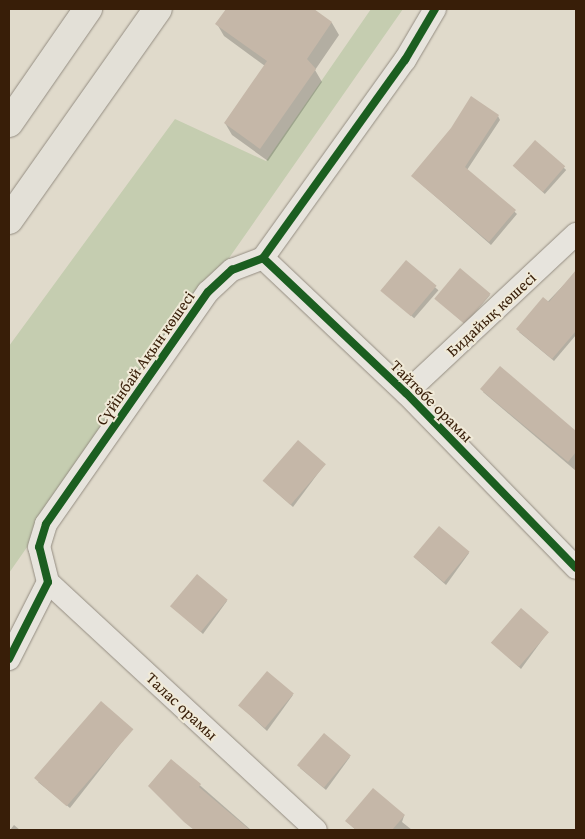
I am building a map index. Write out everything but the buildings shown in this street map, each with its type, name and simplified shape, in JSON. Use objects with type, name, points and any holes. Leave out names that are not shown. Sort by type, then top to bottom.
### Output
[{"type":"main road","points":[[9,123],[88,9]]},
{"type":"main road","points":[[9,220],[158,9]]},
{"type":"street","points":[[263,258],[405,60],[434,9]]},
{"type":"street","name":"Бидайық көшесі","points":[[406,393],[576,234]]},
{"type":"street","name":"Тайтөбе орамы","points":[[263,258],[406,393],[576,568]]},
{"type":"street","name":"Сүйінбай Ақын көшесі","points":[[48,582],[39,547],[46,524],[208,292],[232,270],[263,258]]},
{"type":"street","points":[[9,659],[48,582]]},
{"type":"street","name":"Талас орамы","points":[[48,582],[316,830]]},
{"type":"green space","points":[[371,9],[403,9],[9,573],[9,346],[175,119],[266,161]]},
{"type":"cycle path","points":[[9,659],[48,582],[39,547],[46,524],[208,292],[232,270],[263,258],[405,60],[435,9]]},
{"type":"cycle path","points":[[263,258],[406,393],[576,568]]}]
